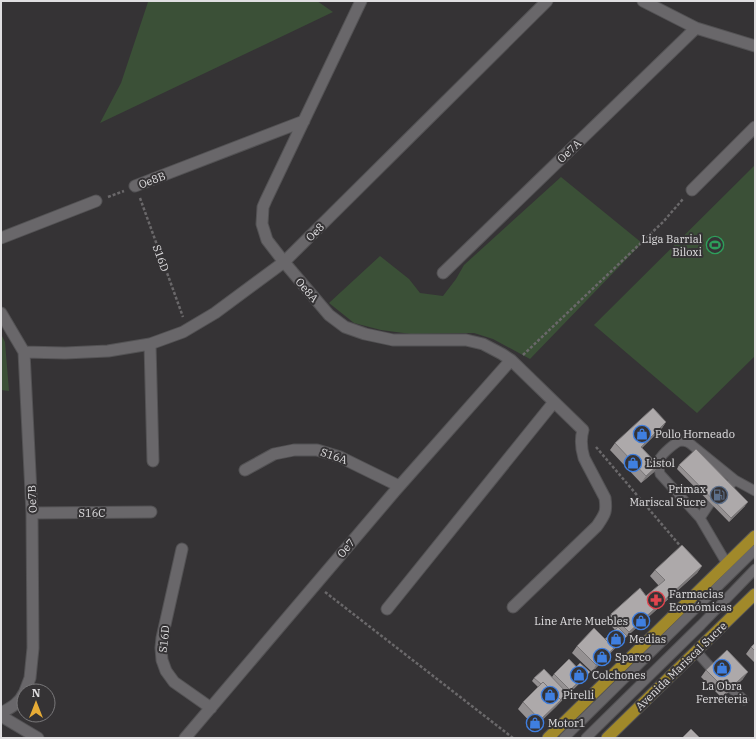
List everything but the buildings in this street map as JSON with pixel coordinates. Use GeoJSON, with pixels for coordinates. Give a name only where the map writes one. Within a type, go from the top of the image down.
{"type":"FeatureCollection","features":[{"type":"Feature","properties":{"kind":"main road"},"geometry":{"type":"LineString","coordinates":[[548,738],[755,536]]}},
{"type":"Feature","properties":{"kind":"main road","name":"Avenida Mariscal Sucre"},"geometry":{"type":"LineString","coordinates":[[607,738],[755,594]]}},
{"type":"Feature","properties":{"kind":"street","name":"Oe8A"},"geometry":{"type":"LineString","coordinates":[[361,1],[266,200],[263,208],[262,224],[267,240],[329,315],[345,327],[365,334],[393,340],[466,340],[483,344],[512,361],[582,430]]}},
{"type":"Feature","properties":{"kind":"street","name":"Oe8"},"geometry":{"type":"LineString","coordinates":[[24,352],[65,353],[108,351],[150,344],[188,330],[216,314],[284,262],[548,1]]}},
{"type":"Feature","properties":{"kind":"street"},"geometry":{"type":"LineString","coordinates":[[643,1],[696,28],[755,46]]}},
{"type":"Feature","properties":{"kind":"street","name":"Oe7A"},"geometry":{"type":"LineString","coordinates":[[443,273],[696,28]]}},
{"type":"Feature","properties":{"kind":"street","name":"Oe8B"},"geometry":{"type":"LineString","coordinates":[[135,186],[304,121]]}},
{"type":"Feature","properties":{"kind":"street"},"geometry":{"type":"LineString","coordinates":[[692,190],[755,127]]}},
{"type":"Feature","properties":{"kind":"street"},"geometry":{"type":"LineString","coordinates":[[1,238],[96,201]]}},
{"type":"Feature","properties":{"kind":"street","name":"Oe7B"},"geometry":{"type":"LineString","coordinates":[[1,313],[24,352],[32,513],[33,648],[30,678],[28,683]]}},
{"type":"Feature","properties":{"kind":"street"},"geometry":{"type":"LineString","coordinates":[[150,344],[153,461]]}},
{"type":"Feature","properties":{"kind":"street","name":"Oe7"},"geometry":{"type":"LineString","coordinates":[[185,738],[399,486],[512,361]]}},
{"type":"Feature","properties":{"kind":"street"},"geometry":{"type":"LineString","coordinates":[[387,609],[554,402]]}},
{"type":"Feature","properties":{"kind":"street"},"geometry":{"type":"LineString","coordinates":[[513,608],[597,526],[605,514],[605,498],[584,458],[582,451],[582,430]]}},
{"type":"Feature","properties":{"kind":"street","name":"S16A"},"geometry":{"type":"LineString","coordinates":[[245,470],[274,454],[294,450],[318,450],[340,457],[399,486]]}},
{"type":"Feature","properties":{"kind":"street","name":"S16C"},"geometry":{"type":"LineString","coordinates":[[32,513],[151,512]]}},
{"type":"Feature","properties":{"kind":"street","name":"S16D"},"geometry":{"type":"LineString","coordinates":[[182,549],[162,638],[162,660],[166,671],[174,682],[211,708]]}},
{"type":"Feature","properties":{"kind":"street","name":"Oe7B"},"geometry":{"type":"LineString","coordinates":[[1,715],[16,703]]}},
{"type":"Feature","properties":{"kind":"street"},"geometry":{"type":"LineString","coordinates":[[1,715],[38,738]]}},
{"type":"Feature","properties":{"kind":"lane"},"geometry":{"type":"LineString","coordinates":[[727,564],[700,518],[660,474],[658,467],[660,459],[674,444],[682,441],[688,442],[735,480],[755,491]]}},
{"type":"Feature","properties":{"kind":"lane"},"geometry":{"type":"LineString","coordinates":[[727,487],[735,480]]}},
{"type":"Feature","properties":{"kind":"lane"},"geometry":{"type":"LineString","coordinates":[[700,518],[710,503]]}},
{"type":"Feature","properties":{"kind":"lane"},"geometry":{"type":"LineString","coordinates":[[564,738],[755,550]]}},
{"type":"Feature","properties":{"kind":"lane"},"geometry":{"type":"LineString","coordinates":[[586,738],[701,625],[755,569]]}},
{"type":"Feature","properties":{"kind":"lane"},"geometry":{"type":"LineString","coordinates":[[696,651],[711,668]]}},
{"type":"Feature","properties":{"kind":"lane"},"geometry":{"type":"LineString","coordinates":[[732,689],[744,700]]}},
{"type":"Feature","properties":{"kind":"path","name":"Oe8B"},"geometry":{"type":"LineString","coordinates":[[96,201],[135,186]]}},
{"type":"Feature","properties":{"kind":"path","name":"S16D"},"geometry":{"type":"LineString","coordinates":[[135,186],[188,330]]}},
{"type":"Feature","properties":{"kind":"path"},"geometry":{"type":"LineString","coordinates":[[512,361],[663,222],[692,190]]}},
{"type":"Feature","properties":{"kind":"path"},"geometry":{"type":"LineString","coordinates":[[582,430],[686,552]]}},
{"type":"Feature","properties":{"kind":"path"},"geometry":{"type":"LineString","coordinates":[[322,590],[512,738]]}},
{"type":"Feature","properties":{"kind":"green space"},"geometry":{"type":"Polygon","coordinates":[[[149,1],[317,1],[333,12],[100,123],[121,83],[149,1]]]}},
{"type":"Feature","properties":{"kind":"green space","name":"Liga Barrial Biloxi"},"geometry":{"type":"Polygon","coordinates":[[[755,165],[755,356],[697,413],[594,325],[755,165]]]}},
{"type":"Feature","properties":{"kind":"green space"},"geometry":{"type":"Polygon","coordinates":[[[561,177],[642,243],[530,359],[493,339],[474,333],[411,334],[381,330],[354,323],[329,303],[380,256],[409,279],[420,293],[443,296],[456,279],[464,265],[561,177]]]}},
{"type":"Feature","properties":{"kind":"green space"},"geometry":{"type":"Polygon","coordinates":[[[1,334],[5,342],[9,391],[1,390],[1,334]]]}},
{"type":"Feature","properties":{"kind":"place","name":"Liga Barrial Biloxi"},"geometry":{"type":"Point","coordinates":[715,245]}},
{"type":"Feature","properties":{"kind":"place","name":"Pollo Horneado"},"geometry":{"type":"Point","coordinates":[642,434]}},
{"type":"Feature","properties":{"kind":"place","name":"Listol"},"geometry":{"type":"Point","coordinates":[633,463]}},
{"type":"Feature","properties":{"kind":"place","name":"Primax Mariscal Sucre"},"geometry":{"type":"Point","coordinates":[719,495]}},
{"type":"Feature","properties":{"kind":"place","name":"Farmacias Económicas"},"geometry":{"type":"Point","coordinates":[656,600]}},
{"type":"Feature","properties":{"kind":"place","name":"Line Arte Muebles"},"geometry":{"type":"Point","coordinates":[641,621]}},
{"type":"Feature","properties":{"kind":"place","name":"Medias"},"geometry":{"type":"Point","coordinates":[616,639]}},
{"type":"Feature","properties":{"kind":"place","name":"Sparco"},"geometry":{"type":"Point","coordinates":[602,657]}},
{"type":"Feature","properties":{"kind":"place","name":"La Obra Ferreteria"},"geometry":{"type":"Point","coordinates":[722,668]}},
{"type":"Feature","properties":{"kind":"place","name":"Colchones"},"geometry":{"type":"Point","coordinates":[579,675]}},
{"type":"Feature","properties":{"kind":"place","name":"Pirelli"},"geometry":{"type":"Point","coordinates":[550,695]}},
{"type":"Feature","properties":{"kind":"place","name":"Motor1"},"geometry":{"type":"Point","coordinates":[535,723]}}]}
